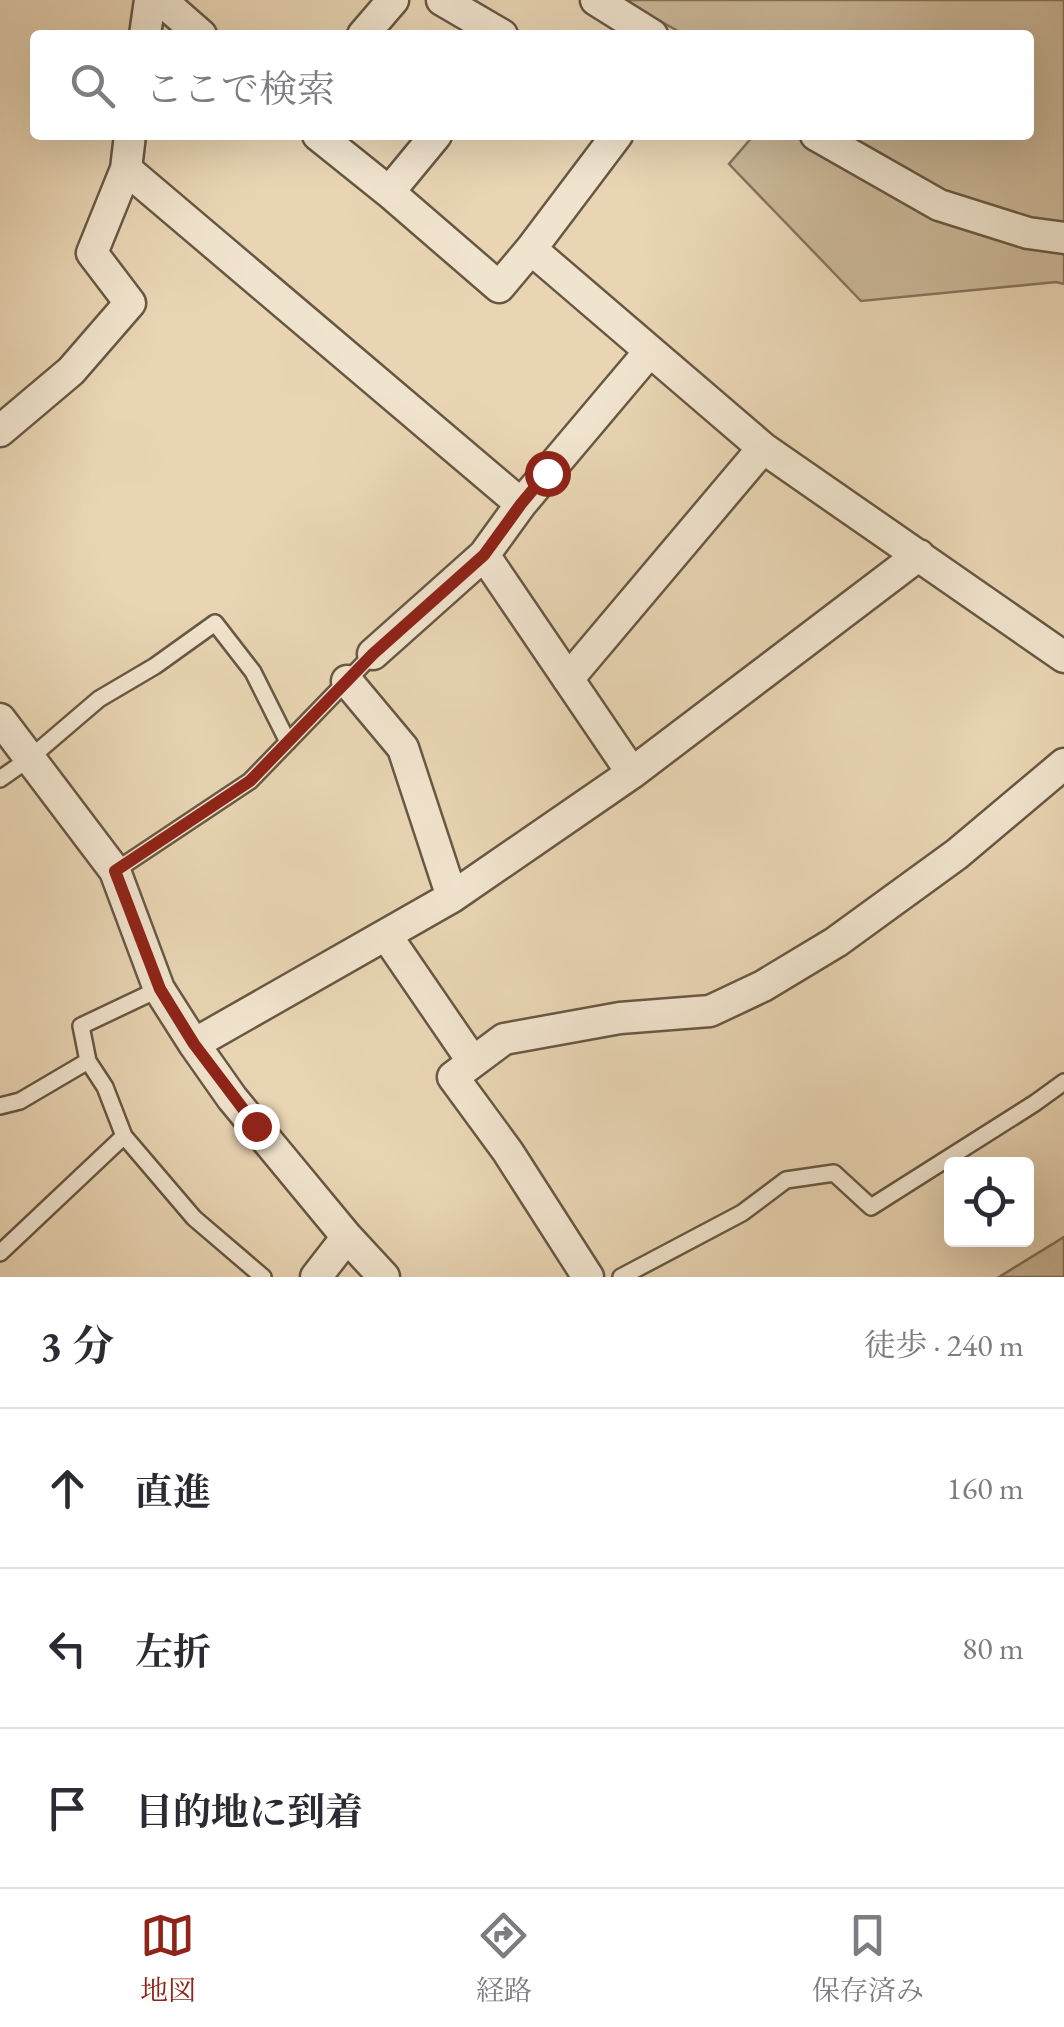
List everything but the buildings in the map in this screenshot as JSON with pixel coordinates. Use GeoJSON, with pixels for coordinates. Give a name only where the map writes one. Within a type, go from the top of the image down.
{"type":"FeatureCollection","features":[{"type":"Feature","properties":{"kind":"street"},"geometry":{"type":"LineString","coordinates":[[146,30],[150,0]]}},
{"type":"Feature","properties":{"kind":"street"},"geometry":{"type":"LineString","coordinates":[[161,0],[195,30]]}},
{"type":"Feature","properties":{"kind":"street"},"geometry":{"type":"LineString","coordinates":[[367,30],[392,0]]}},
{"type":"Feature","properties":{"kind":"street"},"geometry":{"type":"LineString","coordinates":[[442,0],[493,30]]}},
{"type":"Feature","properties":{"kind":"street"},"geometry":{"type":"LineString","coordinates":[[596,0],[644,30]]}},
{"type":"Feature","properties":{"kind":"street"},"geometry":{"type":"LineString","coordinates":[[0,430],[71,371],[130,303],[92,253],[126,169],[129,140]]}},
{"type":"Feature","properties":{"kind":"street"},"geometry":{"type":"LineString","coordinates":[[324,140],[499,287],[612,140]]}},
{"type":"Feature","properties":{"kind":"street"},"geometry":{"type":"LineString","coordinates":[[389,192],[432,140]]}},
{"type":"Feature","properties":{"kind":"street"},"geometry":{"type":"LineString","coordinates":[[825,140],[939,205],[1028,233],[1064,238]]}},
{"type":"Feature","properties":{"kind":"street"},"geometry":{"type":"LineString","coordinates":[[126,169],[521,504]]}},
{"type":"Feature","properties":{"kind":"street"},"geometry":{"type":"LineString","coordinates":[[532,249],[763,448],[1064,657]]}},
{"type":"Feature","properties":{"kind":"street"},"geometry":{"type":"LineString","coordinates":[[373,654],[484,555],[521,504],[650,351]]}},
{"type":"Feature","properties":{"kind":"street"},"geometry":{"type":"LineString","coordinates":[[568,679],[763,448]]}},
{"type":"Feature","properties":{"kind":"street"},"geometry":{"type":"LineString","coordinates":[[484,555],[632,774]]}},
{"type":"Feature","properties":{"kind":"street"},"geometry":{"type":"LineString","coordinates":[[194,1044],[452,897],[632,774],[920,555]]}},
{"type":"Feature","properties":{"kind":"street"},"geometry":{"type":"LineString","coordinates":[[347,681],[402,748],[452,897]]}},
{"type":"Feature","properties":{"kind":"street"},"geometry":{"type":"LineString","coordinates":[[0,719],[115,871],[160,989],[194,1044],[232,1098],[384,1277]]}},
{"type":"Feature","properties":{"kind":"street"},"geometry":{"type":"LineString","coordinates":[[588,1277],[508,1152],[453,1076],[504,1039],[620,1018],[710,1011],[763,986],[836,942],[957,854],[1064,764]]}},
{"type":"Feature","properties":{"kind":"street"},"geometry":{"type":"LineString","coordinates":[[386,935],[473,1062]]}},
{"type":"Feature","properties":{"kind":"street"},"geometry":{"type":"LineString","coordinates":[[316,1277],[347,1237]]}},
{"type":"Feature","properties":{"kind":"lane"},"geometry":{"type":"LineString","coordinates":[[0,779],[100,699],[215,623],[252,672],[288,742]]}},
{"type":"Feature","properties":{"kind":"lane"},"geometry":{"type":"LineString","coordinates":[[115,871],[250,781],[373,654]]}},
{"type":"Feature","properties":{"kind":"lane"},"geometry":{"type":"LineString","coordinates":[[160,989],[80,1026],[88,1061],[124,1136],[194,1218],[263,1277]]}},
{"type":"Feature","properties":{"kind":"lane"},"geometry":{"type":"LineString","coordinates":[[0,1106],[20,1100],[88,1061]]}},
{"type":"Feature","properties":{"kind":"lane"},"geometry":{"type":"LineString","coordinates":[[621,1277],[742,1213],[786,1180],[834,1174],[871,1207],[1064,1082]]}},
{"type":"Feature","properties":{"kind":"lane"},"geometry":{"type":"LineString","coordinates":[[0,1253],[124,1136]]}},
{"type":"Feature","properties":{"kind":"shaded area"},"geometry":{"type":"Polygon","coordinates":[[[623,0],[1064,0],[1064,284],[861,301],[729,164],[750,140],[1034,140],[1034,30],[676,30],[623,0]]]}},
{"type":"Feature","properties":{"kind":"shaded area"},"geometry":{"type":"Polygon","coordinates":[[[1064,1237],[1064,1277],[999,1277],[1064,1237]]]}},
{"type":"Feature","properties":{"kind":"route"},"geometry":{"type":"LineString","coordinates":[[256,1126],[194,1044],[160,989],[115,871],[250,781],[373,654],[484,555],[547,473]]}}]}
